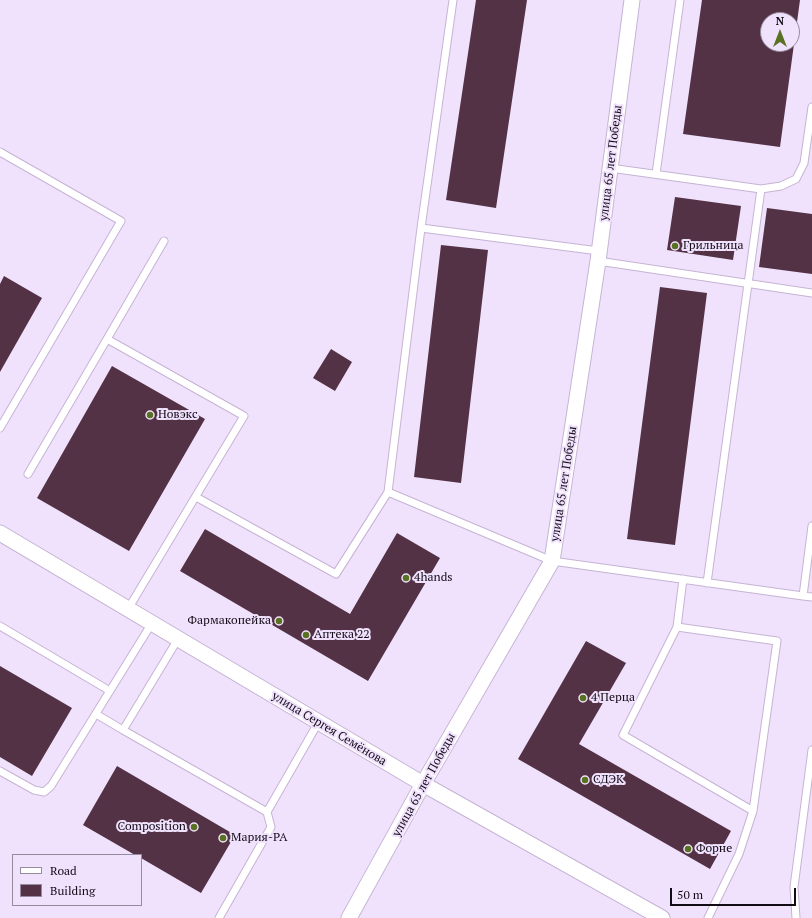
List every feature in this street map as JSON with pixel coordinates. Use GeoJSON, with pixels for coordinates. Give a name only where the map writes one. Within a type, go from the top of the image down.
{"type":"FeatureCollection","features":[{"type":"Feature","properties":{"kind":"street","name":"улица 65 лет Победы"},"geometry":{"type":"LineString","coordinates":[[349,918],[552,561],[599,256],[632,0]]}},
{"type":"Feature","properties":{"kind":"street","name":"улица Сергея Семёнова"},"geometry":{"type":"LineString","coordinates":[[0,533],[424,784],[662,918]]}},
{"type":"Feature","properties":{"kind":"lane"},"geometry":{"type":"LineString","coordinates":[[196,497],[336,574],[388,492],[421,228],[453,0]]}},
{"type":"Feature","properties":{"kind":"lane"},"geometry":{"type":"LineString","coordinates":[[656,174],[680,0]]}},
{"type":"Feature","properties":{"kind":"lane"},"geometry":{"type":"LineString","coordinates":[[610,168],[761,189],[780,186],[796,179],[804,163],[812,107]]}},
{"type":"Feature","properties":{"kind":"lane"},"geometry":{"type":"LineString","coordinates":[[0,152],[121,221],[0,428]]}},
{"type":"Feature","properties":{"kind":"lane"},"geometry":{"type":"LineString","coordinates":[[707,583],[761,189]]}},
{"type":"Feature","properties":{"kind":"lane"},"geometry":{"type":"LineString","coordinates":[[421,228],[599,256],[748,284],[812,293]]}},
{"type":"Feature","properties":{"kind":"lane"},"geometry":{"type":"LineString","coordinates":[[28,474],[164,241]]}},
{"type":"Feature","properties":{"kind":"lane"},"geometry":{"type":"LineString","coordinates":[[107,339],[244,416],[128,609]]}},
{"type":"Feature","properties":{"kind":"lane"},"geometry":{"type":"LineString","coordinates":[[388,492],[552,561],[812,597]]}},
{"type":"Feature","properties":{"kind":"lane"},"geometry":{"type":"LineString","coordinates":[[803,596],[812,526]]}},
{"type":"Feature","properties":{"kind":"lane"},"geometry":{"type":"LineString","coordinates":[[683,579],[677,626],[623,735],[753,811]]}},
{"type":"Feature","properties":{"kind":"lane"},"geometry":{"type":"LineString","coordinates":[[0,771],[34,790],[44,792],[51,786],[152,623]]}},
{"type":"Feature","properties":{"kind":"lane"},"geometry":{"type":"LineString","coordinates":[[0,626],[110,691]]}},
{"type":"Feature","properties":{"kind":"lane"},"geometry":{"type":"LineString","coordinates":[[677,626],[777,641],[753,811],[740,854],[708,918]]}},
{"type":"Feature","properties":{"kind":"lane"},"geometry":{"type":"LineString","coordinates":[[123,730],[178,639]]}},
{"type":"Feature","properties":{"kind":"lane"},"geometry":{"type":"LineString","coordinates":[[96,714],[267,812]]}},
{"type":"Feature","properties":{"kind":"lane"},"geometry":{"type":"LineString","coordinates":[[219,918],[271,827],[267,812],[318,722]]}},
{"type":"Feature","properties":{"kind":"lane"},"geometry":{"type":"LineString","coordinates":[[796,918],[794,887],[810,785],[812,750]]}},
{"type":"Feature","properties":{"kind":"building"},"geometry":{"type":"Polygon","coordinates":[[[476,0],[527,0],[496,208],[446,200],[476,0]]]}},
{"type":"Feature","properties":{"kind":"building"},"geometry":{"type":"Polygon","coordinates":[[[702,0],[800,0],[798,12],[760,12],[760,52],[793,52],[780,147],[683,134],[702,0]]]}},
{"type":"Feature","properties":{"kind":"building"},"geometry":{"type":"Polygon","coordinates":[[[675,197],[741,206],[733,260],[667,250],[675,197]]]}},
{"type":"Feature","properties":{"kind":"building"},"geometry":{"type":"Polygon","coordinates":[[[767,208],[812,214],[812,274],[759,267],[767,208]]]}},
{"type":"Feature","properties":{"kind":"building"},"geometry":{"type":"Polygon","coordinates":[[[441,245],[488,250],[461,483],[414,477],[441,245]]]}},
{"type":"Feature","properties":{"kind":"building"},"geometry":{"type":"Polygon","coordinates":[[[4,276],[42,298],[0,372],[0,284],[4,276]]]}},
{"type":"Feature","properties":{"kind":"building"},"geometry":{"type":"Polygon","coordinates":[[[660,287],[707,293],[675,545],[627,539],[660,287]]]}},
{"type":"Feature","properties":{"kind":"building"},"geometry":{"type":"Polygon","coordinates":[[[331,349],[352,362],[335,391],[313,378],[331,349]]]}},
{"type":"Feature","properties":{"kind":"building"},"geometry":{"type":"Polygon","coordinates":[[[112,366],[205,419],[129,551],[37,498],[112,366]]]}},
{"type":"Feature","properties":{"kind":"building"},"geometry":{"type":"Polygon","coordinates":[[[205,529],[350,614],[397,533],[440,558],[368,681],[180,571],[205,529]]]}},
{"type":"Feature","properties":{"kind":"building"},"geometry":{"type":"Polygon","coordinates":[[[586,641],[626,663],[579,744],[731,831],[710,869],[518,759],[586,641]]]}},
{"type":"Feature","properties":{"kind":"building"},"geometry":{"type":"Polygon","coordinates":[[[0,666],[72,708],[32,776],[0,757],[0,666]]]}},
{"type":"Feature","properties":{"kind":"building"},"geometry":{"type":"Polygon","coordinates":[[[117,766],[235,835],[201,893],[142,859],[142,854],[133,854],[83,825],[117,766]]]}},
{"type":"Feature","properties":{"kind":"place","name":"Грильница"},"geometry":{"type":"Point","coordinates":[675,246]}},
{"type":"Feature","properties":{"kind":"place","name":"Новэкс"},"geometry":{"type":"Point","coordinates":[150,415]}},
{"type":"Feature","properties":{"kind":"place","name":"4hands"},"geometry":{"type":"Point","coordinates":[406,578]}},
{"type":"Feature","properties":{"kind":"place","name":"Фармакопейка"},"geometry":{"type":"Point","coordinates":[279,621]}},
{"type":"Feature","properties":{"kind":"place","name":"Аптека 22"},"geometry":{"type":"Point","coordinates":[306,635]}},
{"type":"Feature","properties":{"kind":"place","name":"4 Перца"},"geometry":{"type":"Point","coordinates":[583,698]}},
{"type":"Feature","properties":{"kind":"place","name":"СДЭК"},"geometry":{"type":"Point","coordinates":[585,780]}},
{"type":"Feature","properties":{"kind":"place","name":"Composition"},"geometry":{"type":"Point","coordinates":[194,827]}},
{"type":"Feature","properties":{"kind":"place","name":"Мария-РА"},"geometry":{"type":"Point","coordinates":[223,838]}},
{"type":"Feature","properties":{"kind":"place","name":"Форне"},"geometry":{"type":"Point","coordinates":[688,849]}}]}
